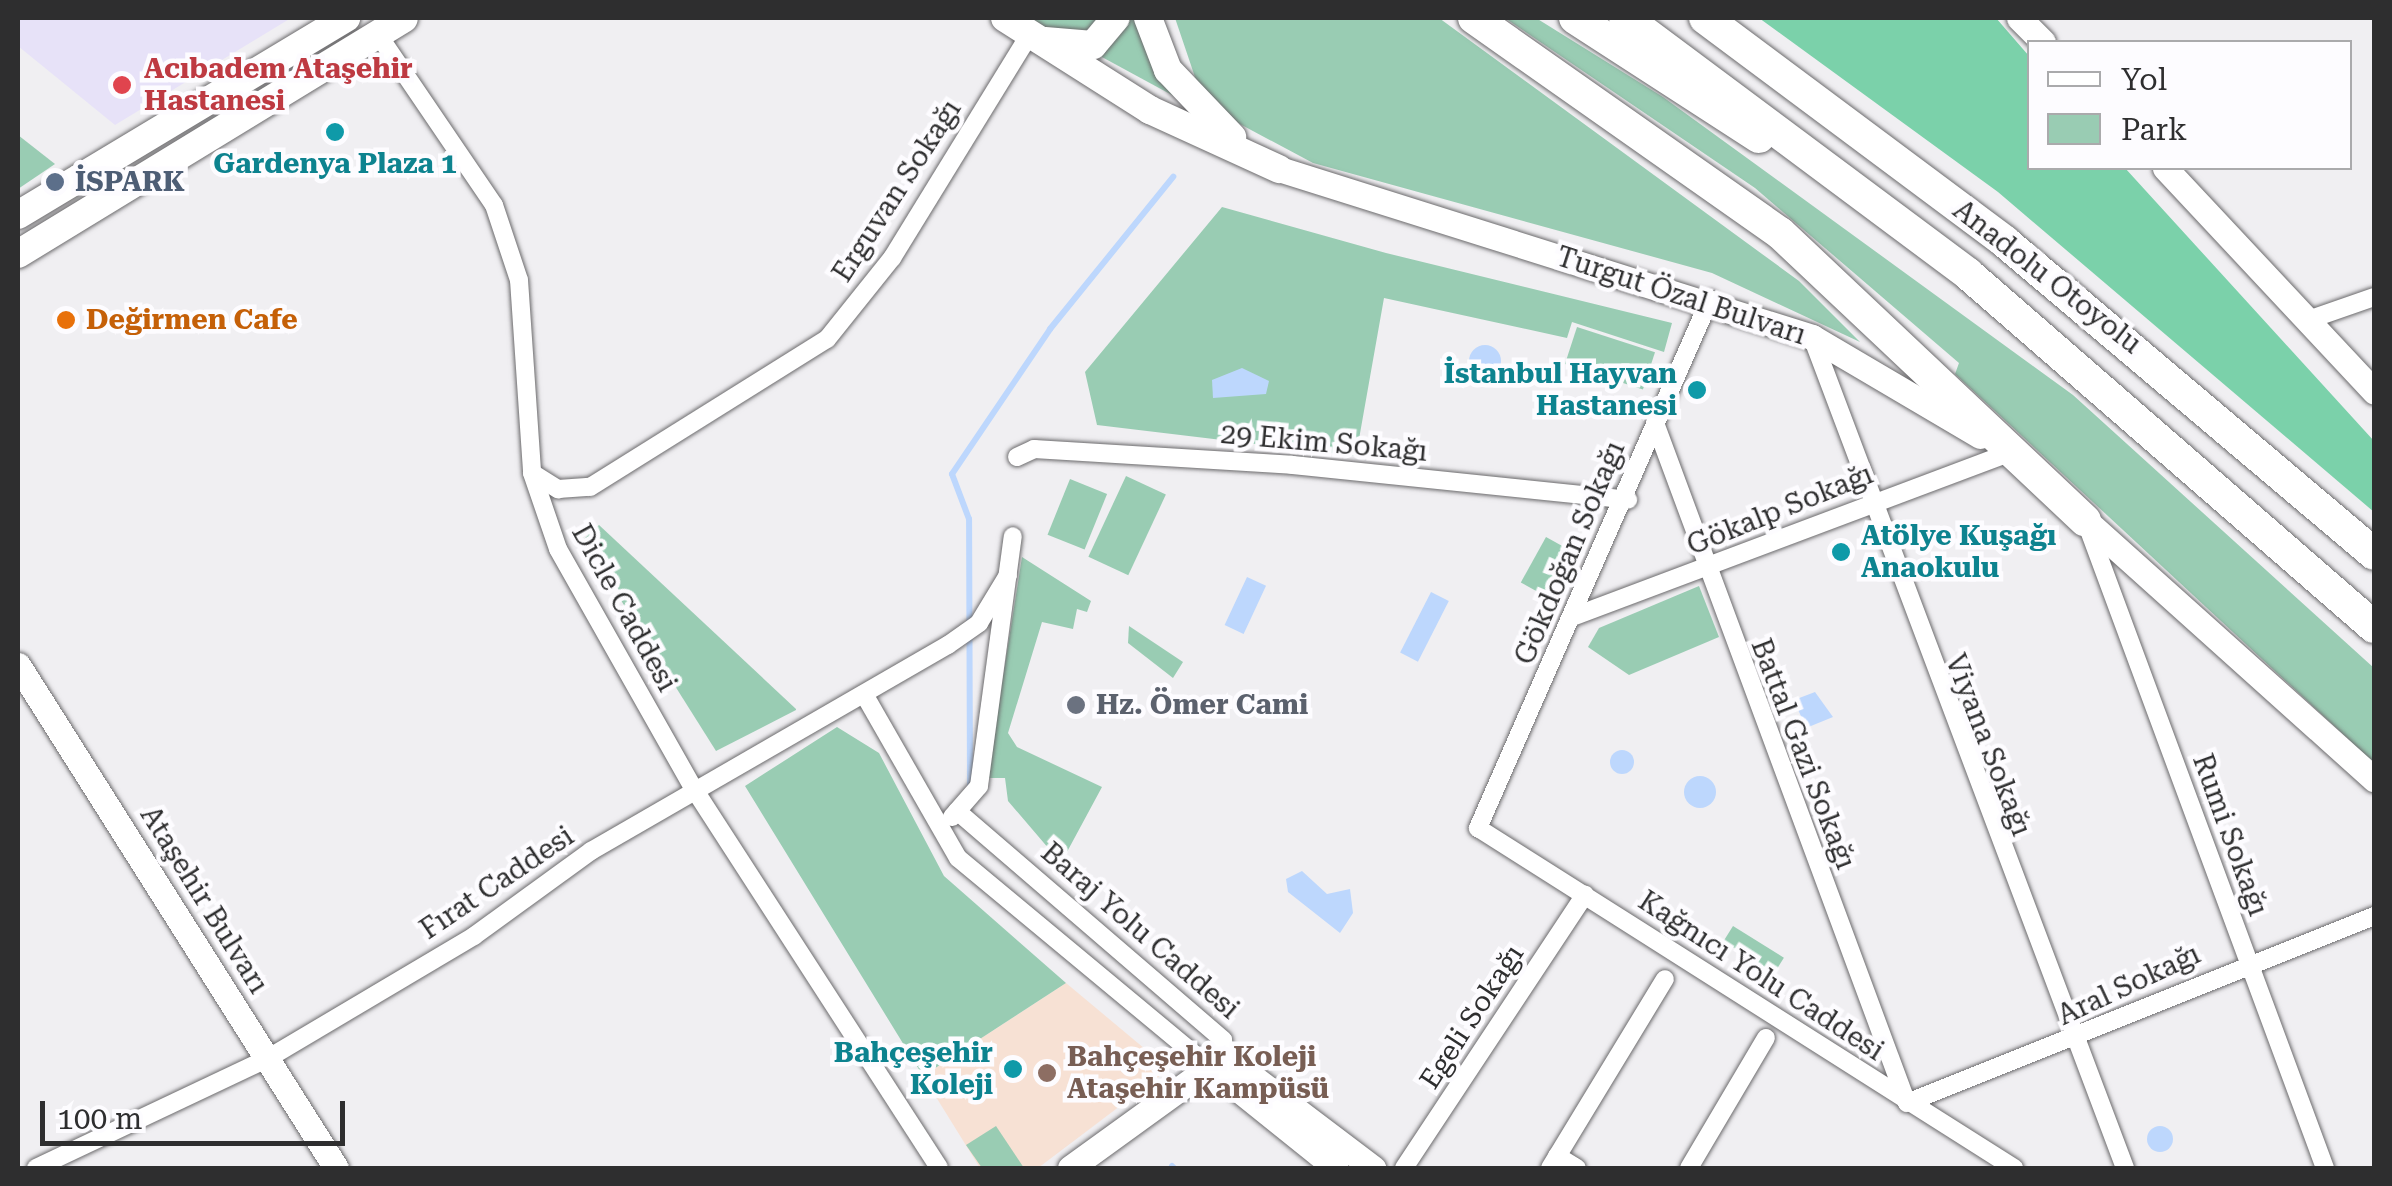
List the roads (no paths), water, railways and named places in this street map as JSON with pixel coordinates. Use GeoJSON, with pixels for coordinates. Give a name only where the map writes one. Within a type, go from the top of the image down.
{"type":"FeatureCollection","features":[{"type":"Feature","properties":{"kind":"highway"},"geometry":{"type":"LineString","coordinates":[[1474,18],[1780,233],[2085,520]]}},
{"type":"Feature","properties":{"kind":"highway"},"geometry":{"type":"LineString","coordinates":[[1575,18],[1895,221]]}},
{"type":"Feature","properties":{"kind":"highway"},"geometry":{"type":"LineString","coordinates":[[1624,18],[1895,221]]}},
{"type":"Feature","properties":{"kind":"highway","name":"Anadolu Otoyolu"},"geometry":{"type":"LineString","coordinates":[[1705,18],[2020,254],[2374,554]]}},
{"type":"Feature","properties":{"kind":"highway","name":"Anadolu Otoyolu"},"geometry":{"type":"LineString","coordinates":[[1895,221],[2178,448],[2374,627]]}},
{"type":"Feature","properties":{"kind":"main road"},"geometry":{"type":"LineString","coordinates":[[18,216],[346,18]]}},
{"type":"Feature","properties":{"kind":"main road"},"geometry":{"type":"LineString","coordinates":[[18,254],[404,18]]}},
{"type":"Feature","properties":{"kind":"main road","name":"Turgut Özal Bulvarı"},"geometry":{"type":"LineString","coordinates":[[1006,18],[1150,110],[1279,168],[1401,214],[1710,299],[1812,337],[2006,454],[2374,779]]}},
{"type":"Feature","properties":{"kind":"main road"},"geometry":{"type":"LineString","coordinates":[[1034,37],[1093,44],[1116,18]]}},
{"type":"Feature","properties":{"kind":"main road"},"geometry":{"type":"LineString","coordinates":[[1148,18],[1168,70],[1197,108],[1279,168]]}},
{"type":"Feature","properties":{"kind":"main road"},"geometry":{"type":"LineString","coordinates":[[2019,18],[2041,40]]}},
{"type":"Feature","properties":{"kind":"main road"},"geometry":{"type":"LineString","coordinates":[[2167,170],[2374,391]]}},
{"type":"Feature","properties":{"kind":"main road","name":"Ataşehir Bulvarı"},"geometry":{"type":"LineString","coordinates":[[18,665],[336,1168]]}},
{"type":"Feature","properties":{"kind":"main road"},"geometry":{"type":"LineString","coordinates":[[1070,1168],[1212,1066]]}},
{"type":"Feature","properties":{"kind":"main road","name":"Baraj Yolu Caddesi"},"geometry":{"type":"LineString","coordinates":[[1212,1066],[1336,1168]]}},
{"type":"Feature","properties":{"kind":"main road","name":"Baraj Yolu Caddesi"},"geometry":{"type":"LineString","coordinates":[[1212,1066],[1373,1168]]}},
{"type":"Feature","properties":{"kind":"street","name":"Dicle Caddesi"},"geometry":{"type":"LineString","coordinates":[[377,34],[494,206],[519,280],[532,472],[558,550],[694,789],[939,1168]]}},
{"type":"Feature","properties":{"kind":"street","name":"Erguvan Sokağı"},"geometry":{"type":"LineString","coordinates":[[532,472],[571,492],[590,487],[827,339],[892,258],[1034,37]]}},
{"type":"Feature","properties":{"kind":"street"},"geometry":{"type":"LineString","coordinates":[[2308,320],[2374,297]]}},
{"type":"Feature","properties":{"kind":"street","name":"Gökdoğan Sokağı"},"geometry":{"type":"LineString","coordinates":[[1478,828],[1628,500],[1654,422],[1710,299]]}},
{"type":"Feature","properties":{"kind":"street","name":"Viyana Sokağı"},"geometry":{"type":"LineString","coordinates":[[1812,337],[1868,503],[2070,1043],[2125,1168]]}},
{"type":"Feature","properties":{"kind":"street","name":"Battal Gazi Sokağı"},"geometry":{"type":"LineString","coordinates":[[1654,422],[1703,570],[1907,1103]]}},
{"type":"Feature","properties":{"kind":"street","name":"29 Ekim Sokağı"},"geometry":{"type":"LineString","coordinates":[[1017,457],[1034,448],[1292,466],[1628,500]]}},
{"type":"Feature","properties":{"kind":"street","name":"Gökalp Sokağı"},"geometry":{"type":"LineString","coordinates":[[1575,616],[2006,454]]}},
{"type":"Feature","properties":{"kind":"street","name":"Rumi Sokağı"},"geometry":{"type":"LineString","coordinates":[[2085,520],[2325,1168]]}},
{"type":"Feature","properties":{"kind":"street"},"geometry":{"type":"LineString","coordinates":[[951,818],[980,786],[1013,536]]}},
{"type":"Feature","properties":{"kind":"street","name":"Fırat Caddesi"},"geometry":{"type":"LineString","coordinates":[[36,1168],[267,1059],[694,789],[956,640],[978,624],[1008,575]]}},
{"type":"Feature","properties":{"kind":"street","name":"Baraj Yolu Caddesi"},"geometry":{"type":"LineString","coordinates":[[864,694],[951,818],[1223,1040],[1212,1066],[958,858],[951,818]]}},
{"type":"Feature","properties":{"kind":"street","name":"Kağnıcı Yolu Caddesi"},"geometry":{"type":"LineString","coordinates":[[1478,828],[2014,1168]]}},
{"type":"Feature","properties":{"kind":"street","name":"Egeli Sokağı"},"geometry":{"type":"LineString","coordinates":[[1404,1168],[1586,895]]}},
{"type":"Feature","properties":{"kind":"street","name":"Aral Sokağı"},"geometry":{"type":"LineString","coordinates":[[1907,1103],[2070,1043],[2248,960],[2374,916]]}},
{"type":"Feature","properties":{"kind":"street"},"geometry":{"type":"LineString","coordinates":[[1577,1168],[1554,1162],[1665,979]]}},
{"type":"Feature","properties":{"kind":"street"},"geometry":{"type":"LineString","coordinates":[[1689,1168],[1766,1038]]}},
{"type":"Feature","properties":{"kind":"water"},"geometry":{"type":"Polygon","coordinates":[[[1485,345],[1496,350],[1501,361],[1496,372],[1485,377],[1474,372],[1469,361],[1474,350],[1485,345]]]}},
{"type":"Feature","properties":{"kind":"water"},"geometry":{"type":"Polygon","coordinates":[[[1242,368],[1269,381],[1266,394],[1213,398],[1212,380],[1242,368]]]}},
{"type":"Feature","properties":{"kind":"water"},"geometry":{"type":"Polygon","coordinates":[[[1247,577],[1266,586],[1244,634],[1225,625],[1247,577]]]}},
{"type":"Feature","properties":{"kind":"water"},"geometry":{"type":"Polygon","coordinates":[[[1431,592],[1449,601],[1418,662],[1400,653],[1431,592]]]}},
{"type":"Feature","properties":{"kind":"water"},"geometry":{"type":"Polygon","coordinates":[[[1815,692],[1833,717],[1806,728],[1794,700],[1815,692]]]}},
{"type":"Feature","properties":{"kind":"water"},"geometry":{"type":"Polygon","coordinates":[[[1622,750],[1634,762],[1622,774],[1610,762],[1622,750]]]}},
{"type":"Feature","properties":{"kind":"water"},"geometry":{"type":"Polygon","coordinates":[[[1700,776],[1712,780],[1716,792],[1712,804],[1700,808],[1688,804],[1684,792],[1688,780],[1700,776]]]}},
{"type":"Feature","properties":{"kind":"water"},"geometry":{"type":"Polygon","coordinates":[[[1302,871],[1327,894],[1350,889],[1353,913],[1340,933],[1288,892],[1286,879],[1302,871]]]}},
{"type":"Feature","properties":{"kind":"water"},"geometry":{"type":"Polygon","coordinates":[[[2160,1126],[2170,1129],[2170,1149],[2160,1152],[2150,1149],[2147,1139],[2150,1129],[2160,1126]]]}},
{"type":"Feature","properties":{"kind":"waterway"},"geometry":{"type":"LineString","coordinates":[[970,785],[969,519],[952,474],[1050,329],[1173,177]]}},
{"type":"Feature","properties":{"kind":"place","name":"Acıbadem Ataşehir Hastanesi"},"geometry":{"type":"Point","coordinates":[122,85]}},
{"type":"Feature","properties":{"kind":"place","name":"Gardenya Plaza 1"},"geometry":{"type":"Point","coordinates":[335,132]}},
{"type":"Feature","properties":{"kind":"place","name":"İSPARK"},"geometry":{"type":"Point","coordinates":[55,182]}},
{"type":"Feature","properties":{"kind":"place","name":"Değirmen Cafe"},"geometry":{"type":"Point","coordinates":[66,320]}},
{"type":"Feature","properties":{"kind":"place","name":"İstanbul Hayvan Hastanesi"},"geometry":{"type":"Point","coordinates":[1697,390]}},
{"type":"Feature","properties":{"kind":"place","name":"Atölye Kuşağı Anaokulu"},"geometry":{"type":"Point","coordinates":[1841,552]}},
{"type":"Feature","properties":{"kind":"place","name":"Hz. Ömer Cami"},"geometry":{"type":"Point","coordinates":[1076,705]}},
{"type":"Feature","properties":{"kind":"place","name":"Bahçeşehir Koleji"},"geometry":{"type":"Point","coordinates":[1013,1069]}},
{"type":"Feature","properties":{"kind":"place","name":"Bahçeşehir Koleji Ataşehir Kampüsü"},"geometry":{"type":"Point","coordinates":[1047,1073]}}]}
